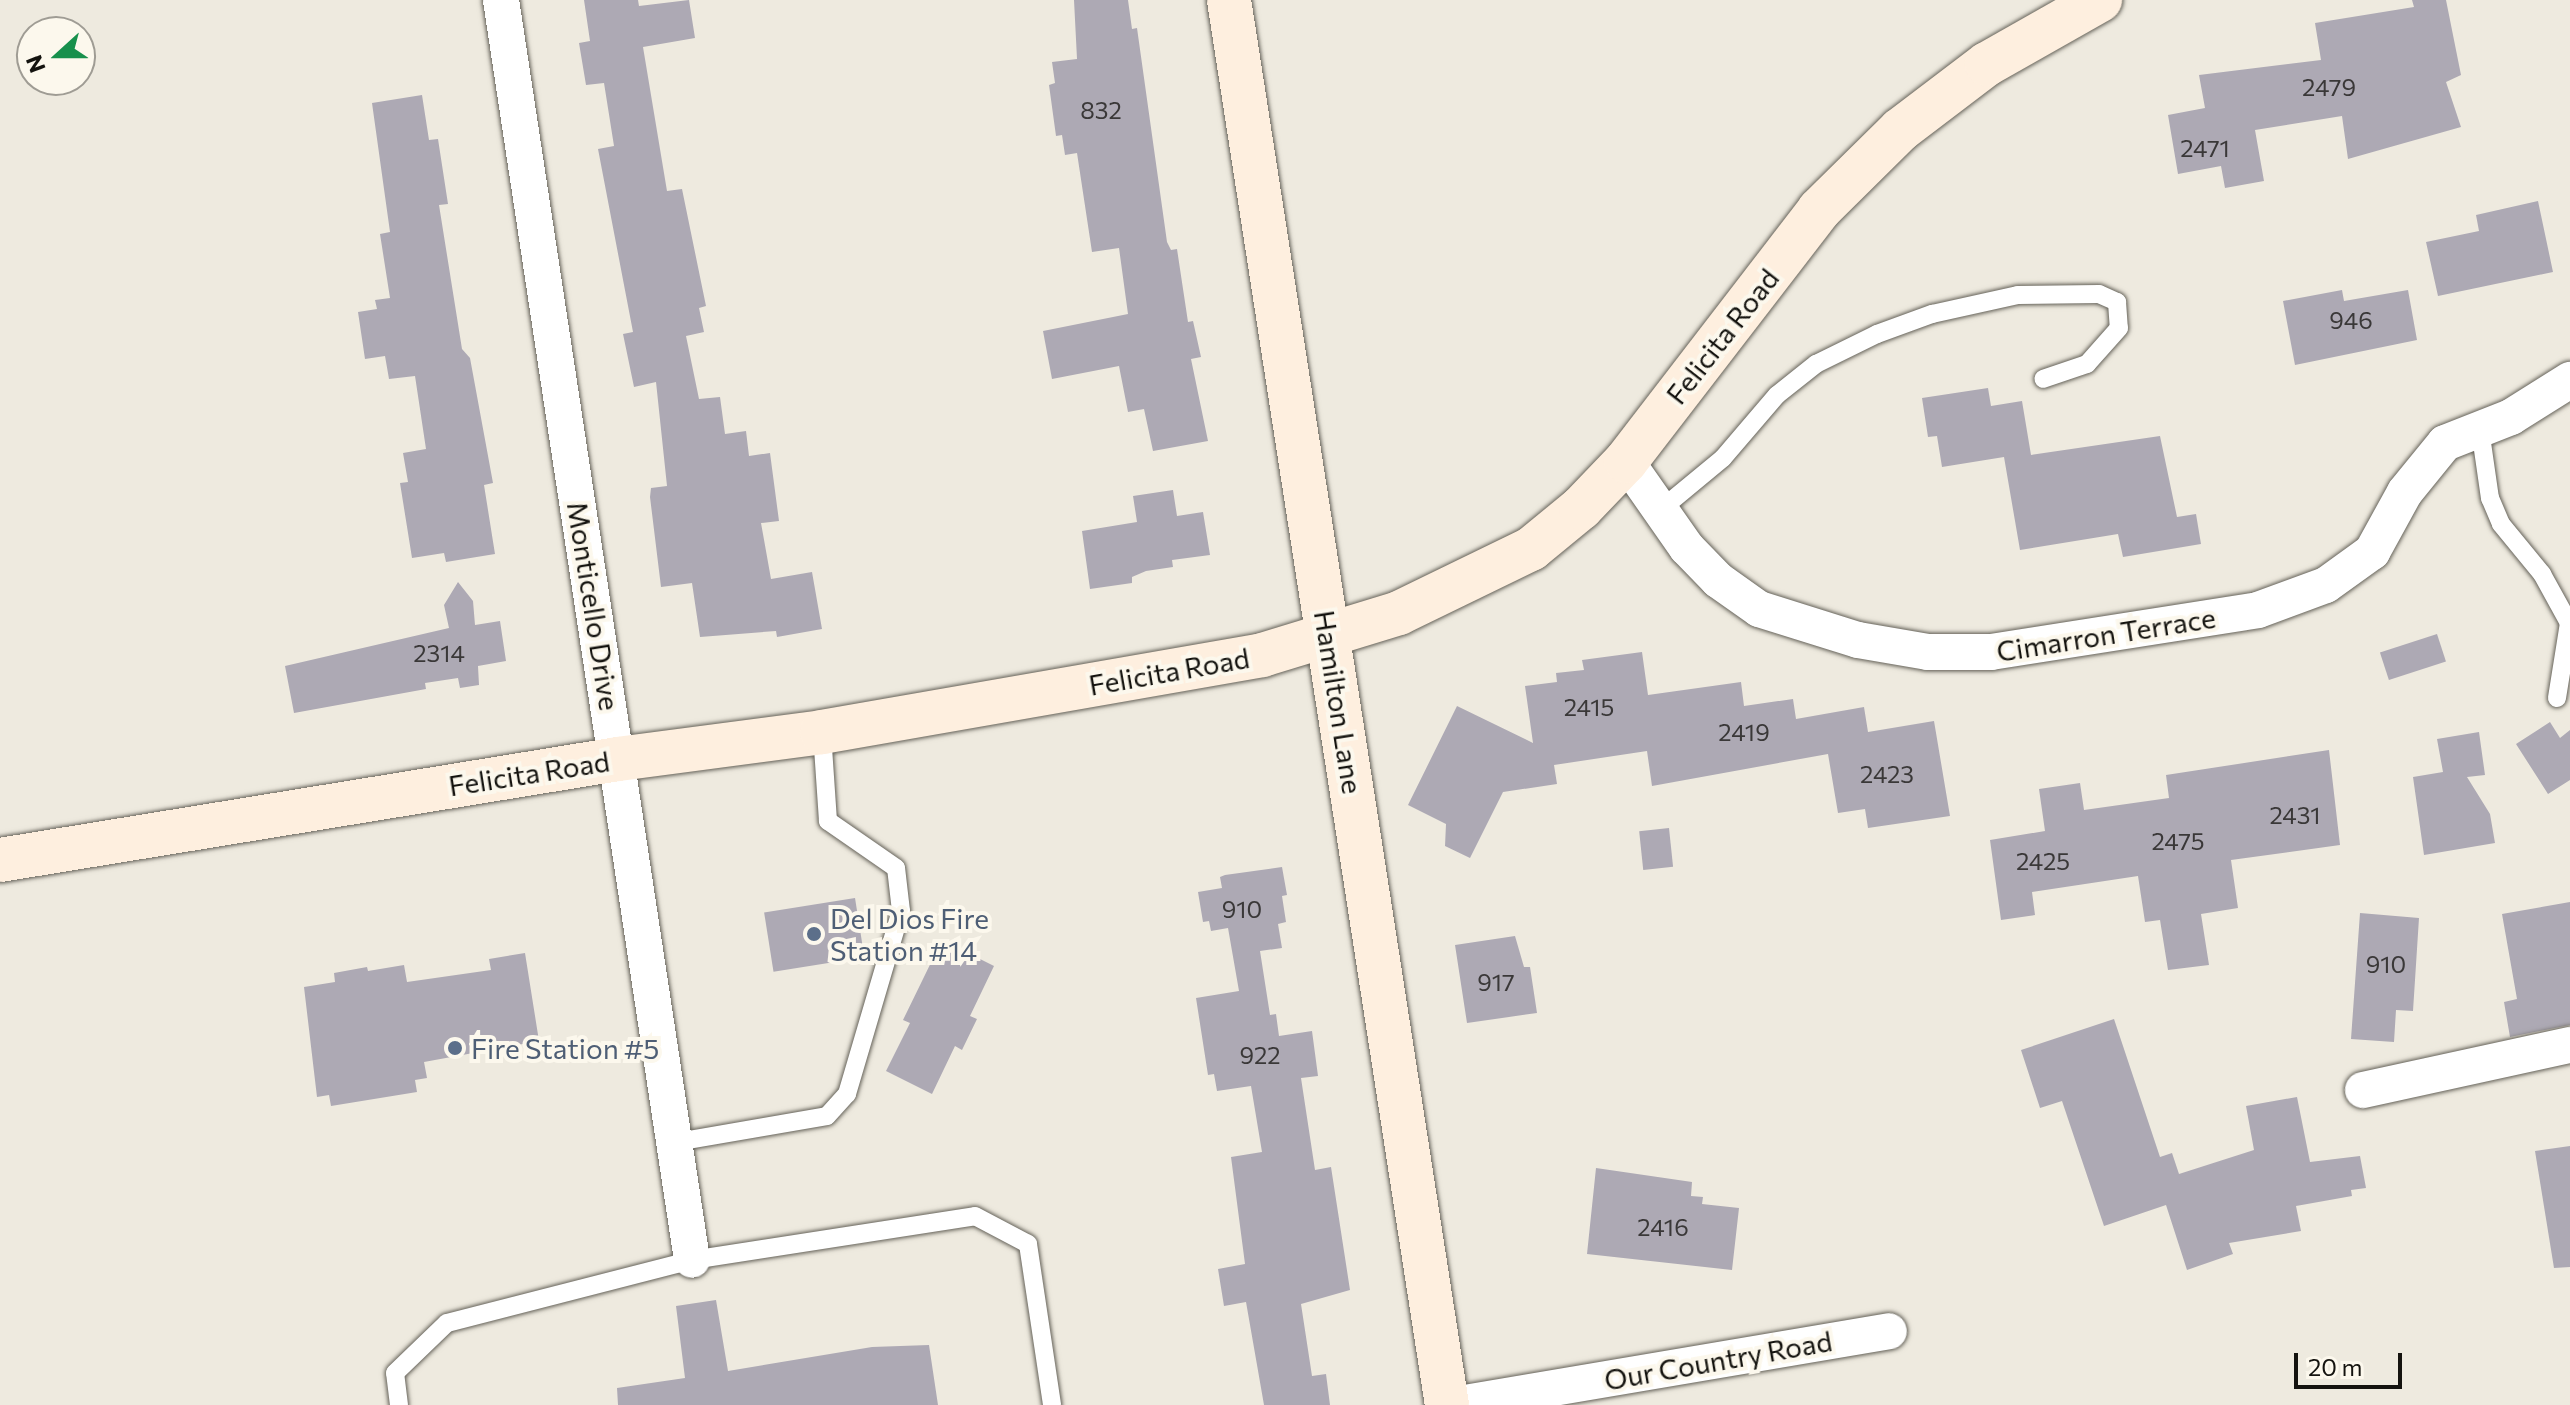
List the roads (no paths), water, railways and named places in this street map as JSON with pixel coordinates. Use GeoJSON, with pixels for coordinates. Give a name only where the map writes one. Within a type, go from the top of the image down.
{"type":"FeatureCollection","features":[{"type":"Feature","properties":{"kind":"main road","name":"Hamilton Lane"},"geometry":{"type":"LineString","coordinates":[[1229,0],[1450,1405]]}},
{"type":"Feature","properties":{"kind":"main road","name":"Felicita Road"},"geometry":{"type":"LineString","coordinates":[[0,860],[618,759],[822,732],[1262,655],[1399,613],[1531,549],[1581,508],[1626,461],[1819,210],[1900,130],[1987,64],[2100,0]]}},
{"type":"Feature","properties":{"kind":"street","name":"Monticello Drive"},"geometry":{"type":"LineString","coordinates":[[501,0],[618,759],[671,1143],[692,1260]]}},
{"type":"Feature","properties":{"kind":"street","name":"Cimarron Terrace"},"geometry":{"type":"LineString","coordinates":[[1626,461],[1659,511],[1718,580],[1759,609],[1858,640],[1928,652],[1991,652],[2258,610],[2326,585],[2372,552],[2405,492],[2445,443],[2511,417],[2570,380]]}},
{"type":"Feature","properties":{"kind":"street"},"geometry":{"type":"LineString","coordinates":[[2363,1090],[2570,1045]]}},
{"type":"Feature","properties":{"kind":"street","name":"Our Country Road"},"geometry":{"type":"LineString","coordinates":[[1450,1405],[1889,1331]]}},
{"type":"Feature","properties":{"kind":"lane"},"geometry":{"type":"LineString","coordinates":[[1659,511],[1723,458],[1777,395],[1816,364],[1877,334],[1932,314],[2018,295],[2099,294],[2117,302],[2119,328],[2087,364],[2043,379]]}},
{"type":"Feature","properties":{"kind":"lane"},"geometry":{"type":"LineString","coordinates":[[2480,429],[2490,498],[2501,524],[2542,574],[2569,623],[2557,698]]}},
{"type":"Feature","properties":{"kind":"lane"},"geometry":{"type":"LineString","coordinates":[[671,1143],[827,1116],[847,1094],[901,911],[896,868],[828,821],[822,732]]}},
{"type":"Feature","properties":{"kind":"lane"},"geometry":{"type":"LineString","coordinates":[[399,1405],[395,1373],[447,1323],[692,1260],[975,1216],[1028,1244],[1052,1405]]}},
{"type":"Feature","properties":{"kind":"place","name":"Del Dios Fire Station #14"},"geometry":{"type":"Point","coordinates":[814,934]}},
{"type":"Feature","properties":{"kind":"place","name":"Fire Station #5"},"geometry":{"type":"Point","coordinates":[455,1048]}}]}
